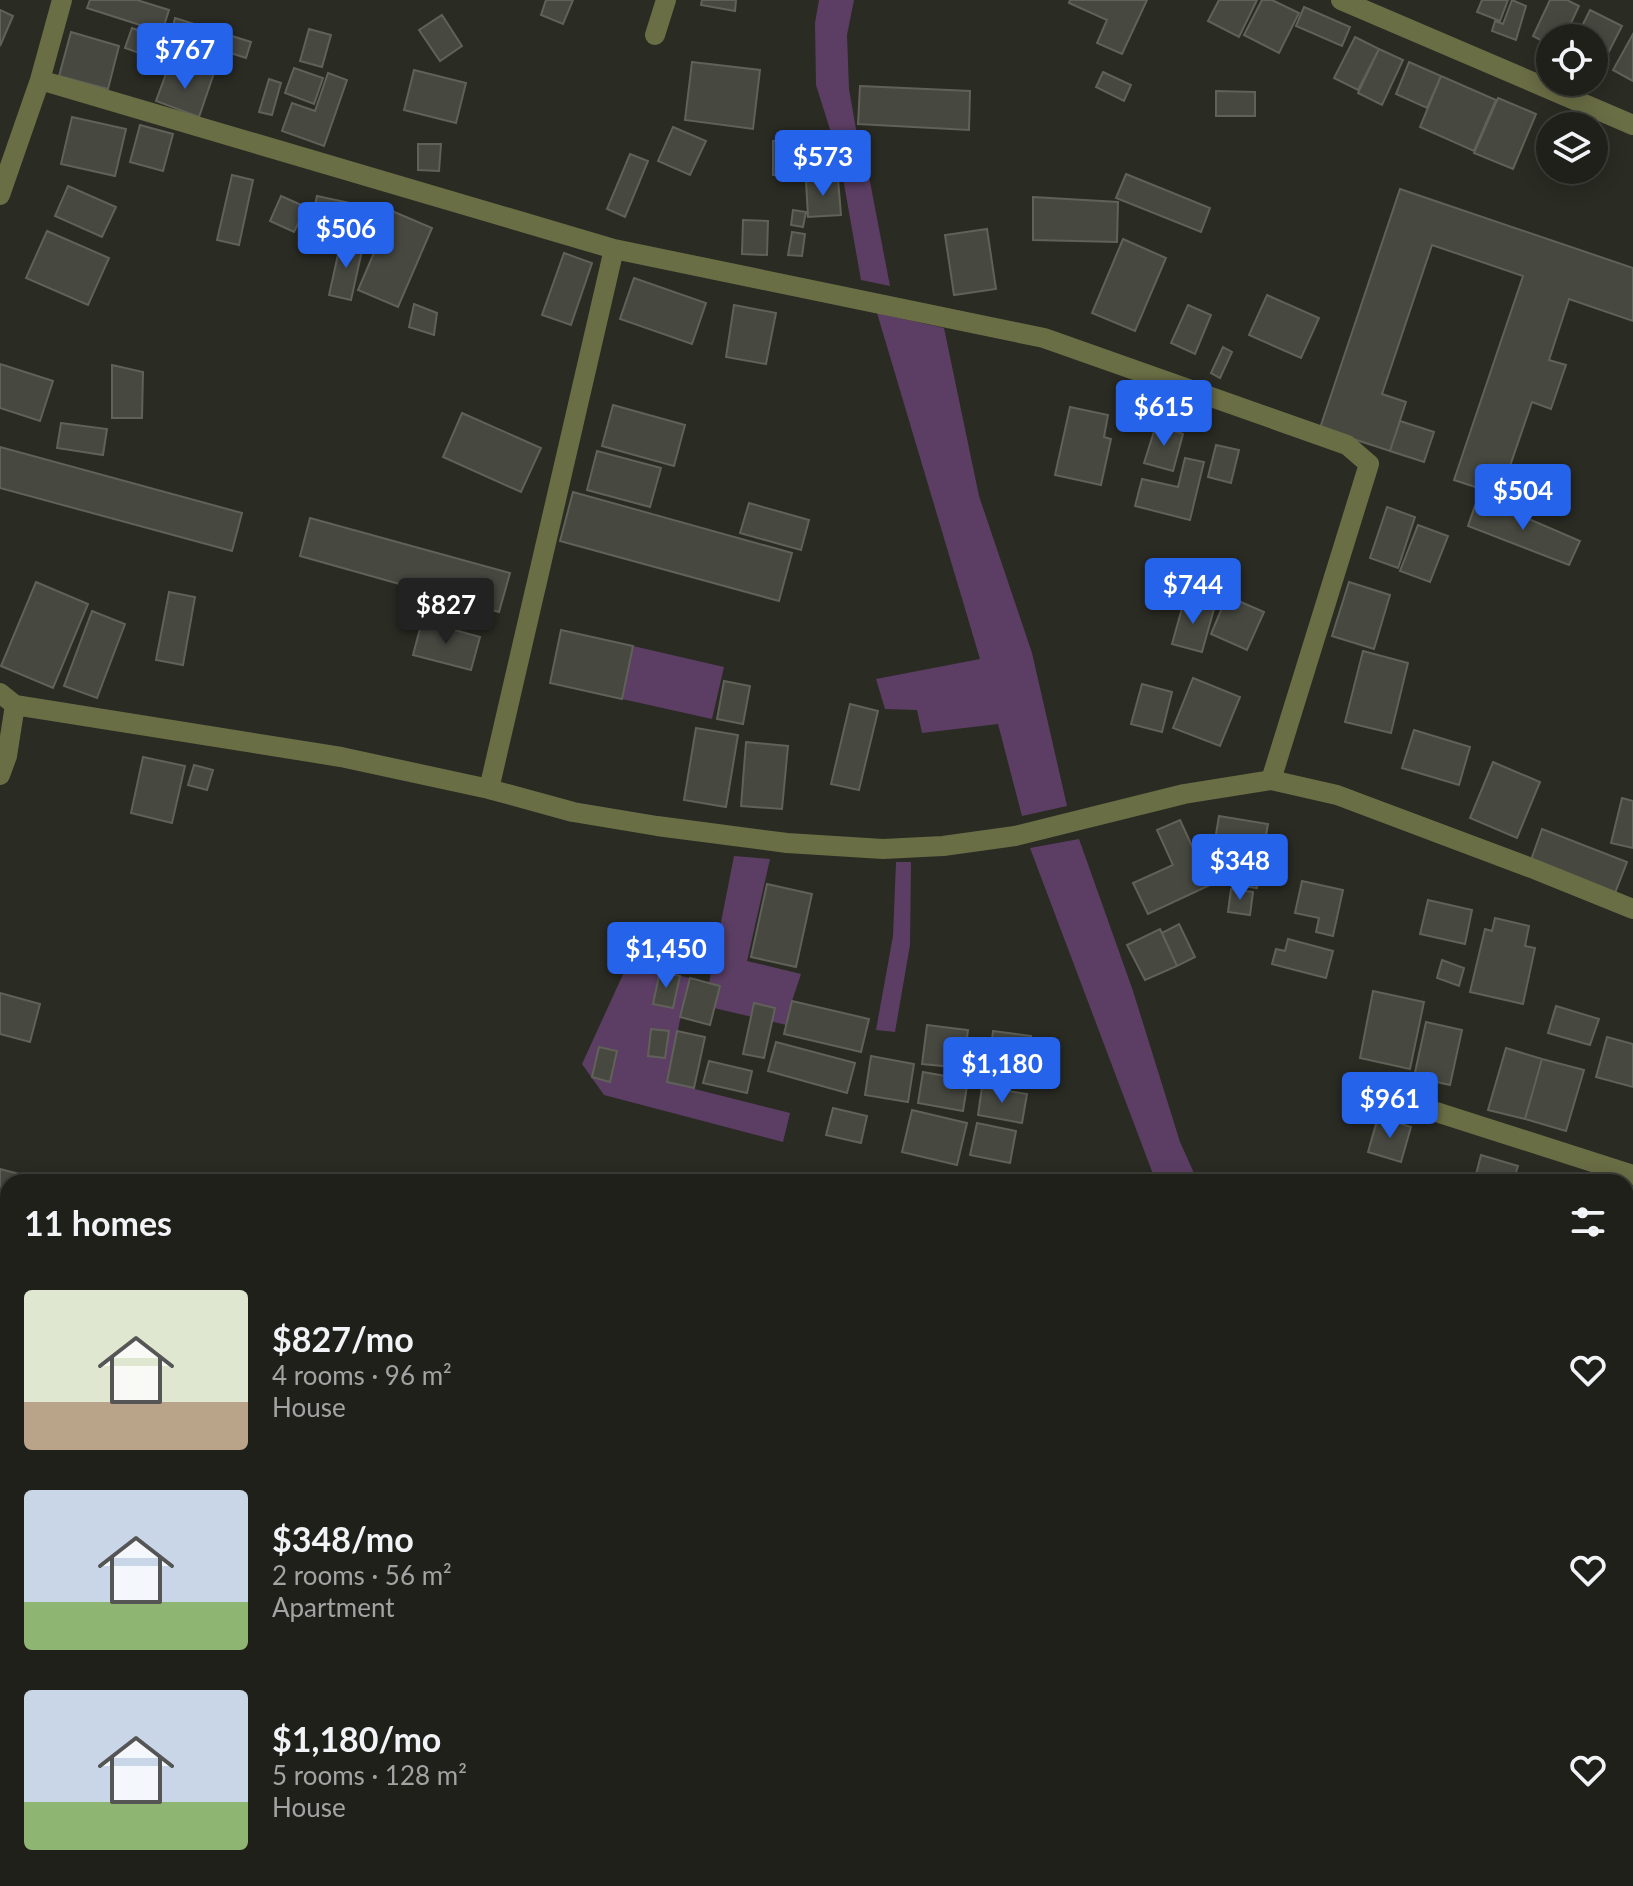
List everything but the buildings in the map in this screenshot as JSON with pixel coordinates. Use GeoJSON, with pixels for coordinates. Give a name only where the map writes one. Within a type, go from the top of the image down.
{"type":"FeatureCollection","features":[{"type":"Feature","properties":{"kind":"street"},"geometry":{"type":"LineString","coordinates":[[2,184],[40,80],[62,0]]}},
{"type":"Feature","properties":{"kind":"street"},"geometry":{"type":"LineString","coordinates":[[655,35],[666,0]]}},
{"type":"Feature","properties":{"kind":"street"},"geometry":{"type":"LineString","coordinates":[[1341,0],[1633,125]]}},
{"type":"Feature","properties":{"kind":"street"},"geometry":{"type":"LineString","coordinates":[[40,80],[614,249],[1044,338],[1347,445],[1369,464],[1271,780]]}},
{"type":"Feature","properties":{"kind":"street"},"geometry":{"type":"LineString","coordinates":[[489,789],[614,249]]}},
{"type":"Feature","properties":{"kind":"street"},"geometry":{"type":"LineString","coordinates":[[0,775],[7,756],[8,699],[341,757],[489,789],[573,812],[787,843],[883,849],[943,846],[1015,836],[1184,794],[1271,780],[1337,795],[1633,909]]}},
{"type":"Feature","properties":{"kind":"street"},"geometry":{"type":"LineString","coordinates":[[1352,1085],[1630,1174]]}},
{"type":"Feature","properties":{"kind":"shaded area"},"geometry":{"type":"Polygon","coordinates":[[[819,0],[854,0],[847,35],[849,89],[890,286],[861,280],[840,161],[816,85],[815,23],[819,0]]]}},
{"type":"Feature","properties":{"kind":"shaded area"},"geometry":{"type":"Polygon","coordinates":[[[877,313],[944,328],[979,496],[1032,653],[1067,806],[1022,816],[998,724],[922,733],[917,710],[885,709],[876,679],[980,659],[877,313]]]}},
{"type":"Feature","properties":{"kind":"shaded area"},"geometry":{"type":"Polygon","coordinates":[[[633,646],[724,667],[712,719],[622,699],[633,646]]]}},
{"type":"Feature","properties":{"kind":"shaded area"},"geometry":{"type":"Polygon","coordinates":[[[1079,839],[1133,991],[1180,1142],[1194,1174],[1153,1174],[1030,848],[1079,839]]]}},
{"type":"Feature","properties":{"kind":"shaded area"},"geometry":{"type":"Polygon","coordinates":[[[734,856],[770,859],[747,961],[801,974],[792,1001],[791,1026],[684,1001],[667,1082],[790,1113],[783,1142],[604,1095],[582,1064],[626,962],[709,983],[734,856]]]}},
{"type":"Feature","properties":{"kind":"shaded area"},"geometry":{"type":"Polygon","coordinates":[[[896,862],[911,862],[910,945],[895,1032],[876,1030],[893,936],[896,862]]]}}]}
